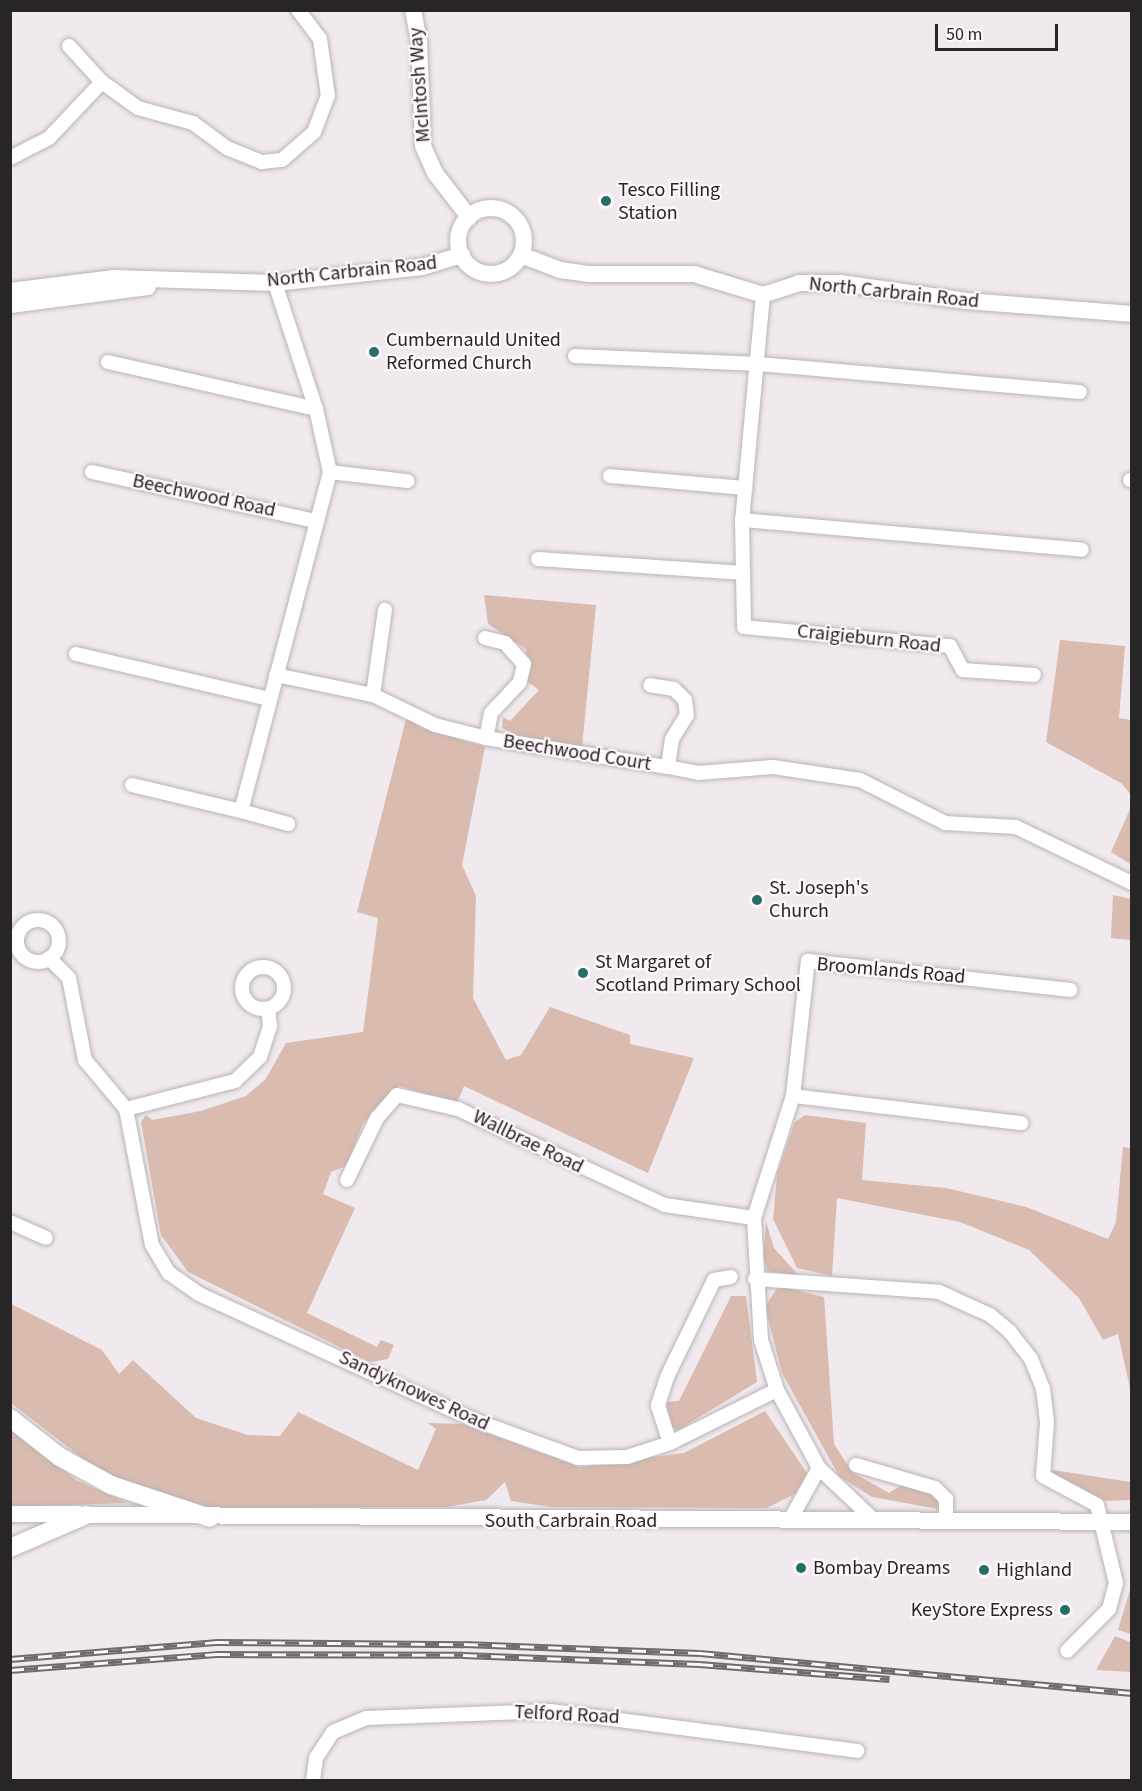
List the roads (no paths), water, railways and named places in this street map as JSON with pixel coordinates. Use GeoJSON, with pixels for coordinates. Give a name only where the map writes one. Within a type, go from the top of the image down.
{"type":"FeatureCollection","features":[{"type":"Feature","properties":{"kind":"main road"},"geometry":{"type":"LineString","coordinates":[[10,1418],[93,1476],[210,1518]]}},
{"type":"Feature","properties":{"kind":"main road"},"geometry":{"type":"LineString","coordinates":[[10,1548],[86,1515]]}},
{"type":"Feature","properties":{"kind":"street"},"geometry":{"type":"LineString","coordinates":[[69,46],[102,82],[138,108],[193,123],[227,148],[262,162],[282,160],[314,132],[328,96],[320,39],[298,10]]}},
{"type":"Feature","properties":{"kind":"street","name":"McIntosh Way"},"geometry":{"type":"LineString","coordinates":[[413,10],[423,146],[435,173],[469,217]]}},
{"type":"Feature","properties":{"kind":"street"},"geometry":{"type":"LineString","coordinates":[[10,158],[49,138],[102,82]]}},
{"type":"Feature","properties":{"kind":"street"},"geometry":{"type":"LineString","coordinates":[[489,209],[510,214],[524,237],[521,255],[497,274],[476,270],[462,255],[459,235],[469,217],[489,209]]}},
{"type":"Feature","properties":{"kind":"street","name":"North Carbrain Road"},"geometry":{"type":"LineString","coordinates":[[11,294],[114,278],[275,283],[422,267],[462,255]]}},
{"type":"Feature","properties":{"kind":"street"},"geometry":{"type":"LineString","coordinates":[[521,255],[570,271],[694,274],[763,295]]}},
{"type":"Feature","properties":{"kind":"street","name":"North Carbrain Road"},"geometry":{"type":"LineString","coordinates":[[11,294],[39,301],[206,280]]}},
{"type":"Feature","properties":{"kind":"street"},"geometry":{"type":"LineString","coordinates":[[241,811],[315,521],[330,472],[316,409],[275,283]]}},
{"type":"Feature","properties":{"kind":"street","name":"North Carbrain Road"},"geometry":{"type":"LineString","coordinates":[[763,295],[799,283],[840,283],[967,301],[1131,314]]}},
{"type":"Feature","properties":{"kind":"street","name":"Craigieburn Road"},"geometry":{"type":"LineString","coordinates":[[763,295],[759,364],[742,520],[741,573],[744,627],[950,646],[963,670],[1034,675]]}},
{"type":"Feature","properties":{"kind":"street"},"geometry":{"type":"LineString","coordinates":[[575,356],[759,364],[1080,392]]}},
{"type":"Feature","properties":{"kind":"street"},"geometry":{"type":"LineString","coordinates":[[108,362],[316,409]]}},
{"type":"Feature","properties":{"kind":"street","name":"Beechwood Road"},"geometry":{"type":"LineString","coordinates":[[92,472],[315,521]]}},
{"type":"Feature","properties":{"kind":"street"},"geometry":{"type":"LineString","coordinates":[[330,472],[407,481]]}},
{"type":"Feature","properties":{"kind":"street"},"geometry":{"type":"LineString","coordinates":[[610,476],[745,488]]}},
{"type":"Feature","properties":{"kind":"street"},"geometry":{"type":"LineString","coordinates":[[742,520],[1082,550]]}},
{"type":"Feature","properties":{"kind":"street"},"geometry":{"type":"LineString","coordinates":[[538,559],[741,573]]}},
{"type":"Feature","properties":{"kind":"street"},"geometry":{"type":"LineString","coordinates":[[373,695],[384,610]]}},
{"type":"Feature","properties":{"kind":"street","name":"Beechwood Court"},"geometry":{"type":"LineString","coordinates":[[485,638],[505,643],[524,664],[520,682],[491,713],[486,738]]}},
{"type":"Feature","properties":{"kind":"street"},"geometry":{"type":"LineString","coordinates":[[76,654],[270,699]]}},
{"type":"Feature","properties":{"kind":"street","name":"Beechwood Court"},"geometry":{"type":"LineString","coordinates":[[276,675],[373,695],[435,725],[486,738],[698,773],[773,767],[860,780],[945,823],[1016,827],[1131,883]]}},
{"type":"Feature","properties":{"kind":"street","name":"Beechwood Court"},"geometry":{"type":"LineString","coordinates":[[650,685],[674,688],[685,700],[687,715],[672,739],[668,768]]}},
{"type":"Feature","properties":{"kind":"street"},"geometry":{"type":"LineString","coordinates":[[132,785],[288,824]]}},
{"type":"Feature","properties":{"kind":"street"},"geometry":{"type":"LineString","coordinates":[[49,958],[69,978],[85,1060],[126,1109],[235,1082],[260,1057],[270,1026],[268,1008]]}},
{"type":"Feature","properties":{"kind":"street","name":"Broomlands Road"},"geometry":{"type":"LineString","coordinates":[[875,1521],[819,1468],[777,1390],[761,1340],[755,1280],[754,1218],[793,1096],[808,961],[1070,990]]}},
{"type":"Feature","properties":{"kind":"street","name":"Wallbrae Road"},"geometry":{"type":"LineString","coordinates":[[347,1180],[377,1118],[397,1095],[459,1109],[665,1205],[754,1218]]}},
{"type":"Feature","properties":{"kind":"street"},"geometry":{"type":"LineString","coordinates":[[793,1096],[1021,1123]]}},
{"type":"Feature","properties":{"kind":"street","name":"Sandyknowes Road"},"geometry":{"type":"LineString","coordinates":[[126,1109],[143,1217],[169,1273],[199,1294],[398,1386],[578,1458],[627,1457],[670,1443],[777,1390]]}},
{"type":"Feature","properties":{"kind":"street"},"geometry":{"type":"LineString","coordinates":[[10,1222],[46,1238]]}},
{"type":"Feature","properties":{"kind":"street"},"geometry":{"type":"LineString","coordinates":[[670,1443],[658,1405],[667,1377],[714,1280],[732,1277]]}},
{"type":"Feature","properties":{"kind":"street"},"geometry":{"type":"LineString","coordinates":[[755,1280],[939,1292],[990,1315],[1031,1359],[1043,1389],[1047,1423],[1043,1476],[1097,1505],[1102,1521],[1114,1598],[1099,1622],[1067,1651]]}},
{"type":"Feature","properties":{"kind":"street"},"geometry":{"type":"LineString","coordinates":[[856,1465],[935,1488],[946,1499],[946,1521]]}},
{"type":"Feature","properties":{"kind":"street"},"geometry":{"type":"LineString","coordinates":[[790,1520],[819,1468]]}},
{"type":"Feature","properties":{"kind":"street","name":"South Carbrain Road"},"geometry":{"type":"LineString","coordinates":[[10,1514],[210,1518],[1131,1522]]}},
{"type":"Feature","properties":{"kind":"street","name":"Telford Road"},"geometry":{"type":"LineString","coordinates":[[314,1780],[316,1758],[328,1738],[347,1722],[366,1718],[550,1711],[857,1750]]}},
{"type":"Feature","properties":{"kind":"railway"},"geometry":{"type":"LineString","coordinates":[[10,1659],[215,1642],[464,1644],[700,1653],[1132,1693]]}},
{"type":"Feature","properties":{"kind":"railway"},"geometry":{"type":"LineString","coordinates":[[10,1670],[216,1654],[463,1655],[699,1664],[889,1679]]}},
{"type":"Feature","properties":{"kind":"place","name":"Tesco Filling Station"},"geometry":{"type":"Point","coordinates":[606,201]}},
{"type":"Feature","properties":{"kind":"place","name":"Cumbernauld United Reformed Church"},"geometry":{"type":"Point","coordinates":[374,352]}},
{"type":"Feature","properties":{"kind":"place","name":"St. Joseph's Church"},"geometry":{"type":"Point","coordinates":[757,900]}},
{"type":"Feature","properties":{"kind":"place","name":"St Margaret of Scotland Primary School"},"geometry":{"type":"Point","coordinates":[583,973]}},
{"type":"Feature","properties":{"kind":"place","name":"Bombay Dreams"},"geometry":{"type":"Point","coordinates":[801,1568]}},
{"type":"Feature","properties":{"kind":"place","name":"Highland"},"geometry":{"type":"Point","coordinates":[984,1570]}},
{"type":"Feature","properties":{"kind":"place","name":"KeyStore Express"},"geometry":{"type":"Point","coordinates":[1065,1610]}}]}
